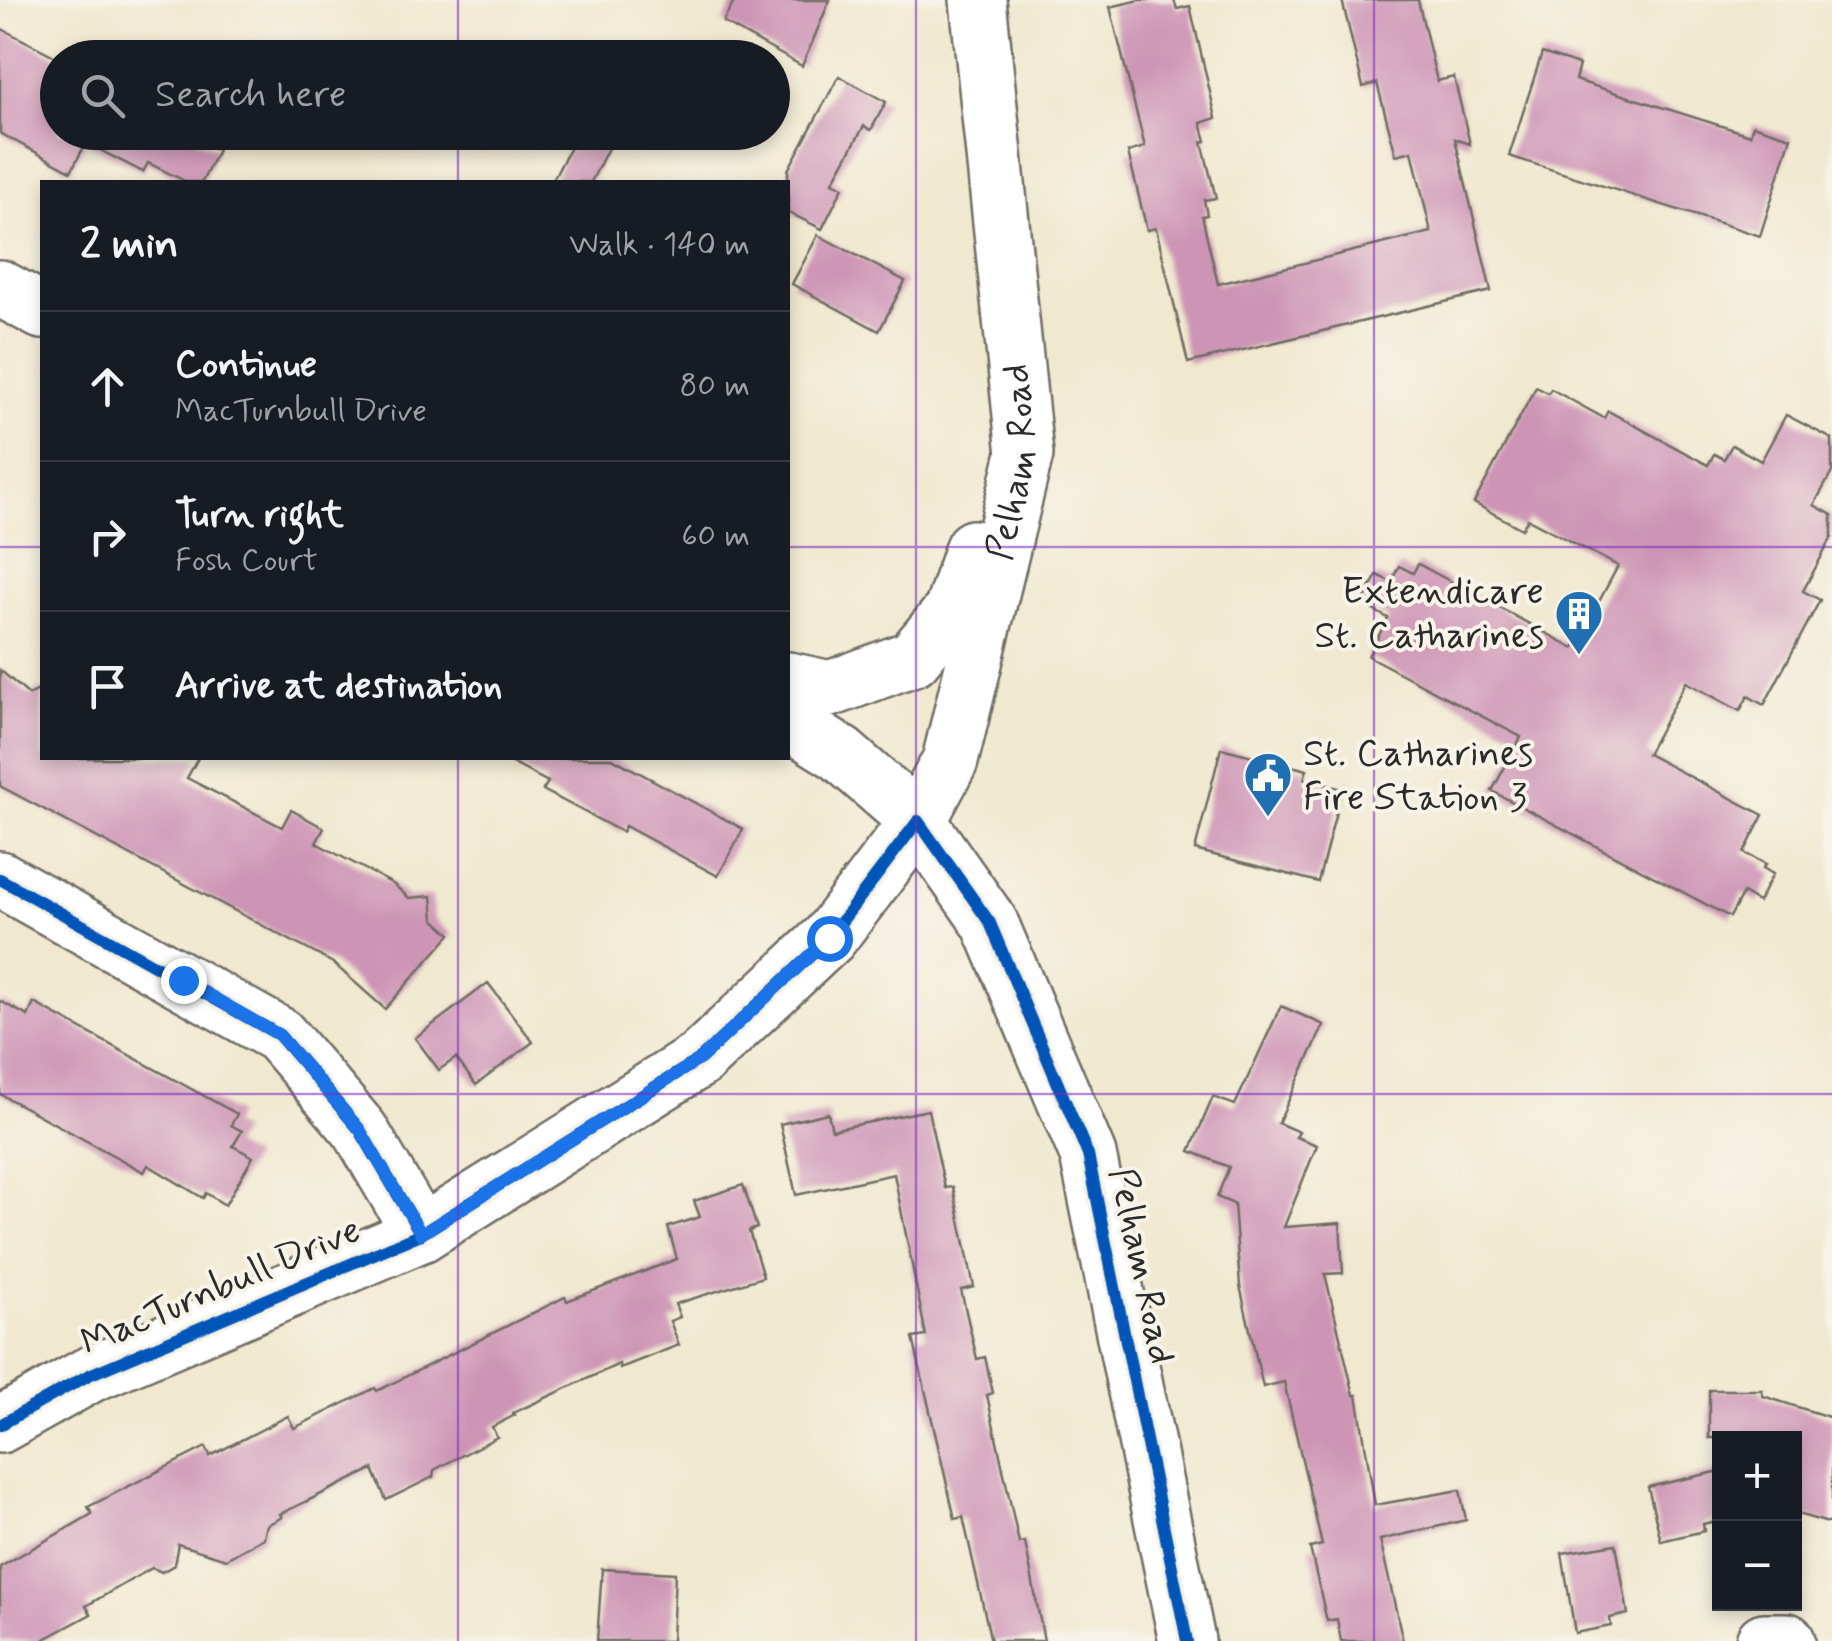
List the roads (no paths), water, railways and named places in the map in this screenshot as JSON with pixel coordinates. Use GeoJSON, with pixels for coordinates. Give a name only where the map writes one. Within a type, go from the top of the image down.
{"type":"FeatureCollection","features":[{"type":"Feature","properties":{"kind":"main road","name":"Pelham Road"},"geometry":{"type":"LineString","coordinates":[[978,0],[1025,454],[950,761],[918,821],[990,923],[1088,1154],[1188,1641]]}},
{"type":"Feature","properties":{"kind":"main road"},"geometry":{"type":"LineString","coordinates":[[0,288],[40,310]]}},
{"type":"Feature","properties":{"kind":"main road"},"geometry":{"type":"LineString","coordinates":[[790,680],[830,689],[913,658],[952,610],[980,527],[1025,454]]}},
{"type":"Feature","properties":{"kind":"main road"},"geometry":{"type":"LineString","coordinates":[[790,722],[841,754],[918,821]]}},
{"type":"Feature","properties":{"kind":"main road","name":"MacTurnbull Drive"},"geometry":{"type":"LineString","coordinates":[[0,1425],[89,1375],[421,1234],[700,1059],[829,938],[918,821]]}},
{"type":"Feature","properties":{"kind":"main road"},"geometry":{"type":"LineString","coordinates":[[0,879],[279,1035],[360,1130],[421,1234]]}},
{"type":"Feature","properties":{"kind":"main road"},"geometry":{"type":"LineString","coordinates":[[1764,1641],[1787,1641]]}},
{"type":"Feature","properties":{"kind":"place","name":"Extendicare St. Catharines"},"geometry":{"type":"Point","coordinates":[1579,656]}},
{"type":"Feature","properties":{"kind":"place","name":"St. Catharines Fire Station 3"},"geometry":{"type":"Point","coordinates":[1268,818]}}]}
